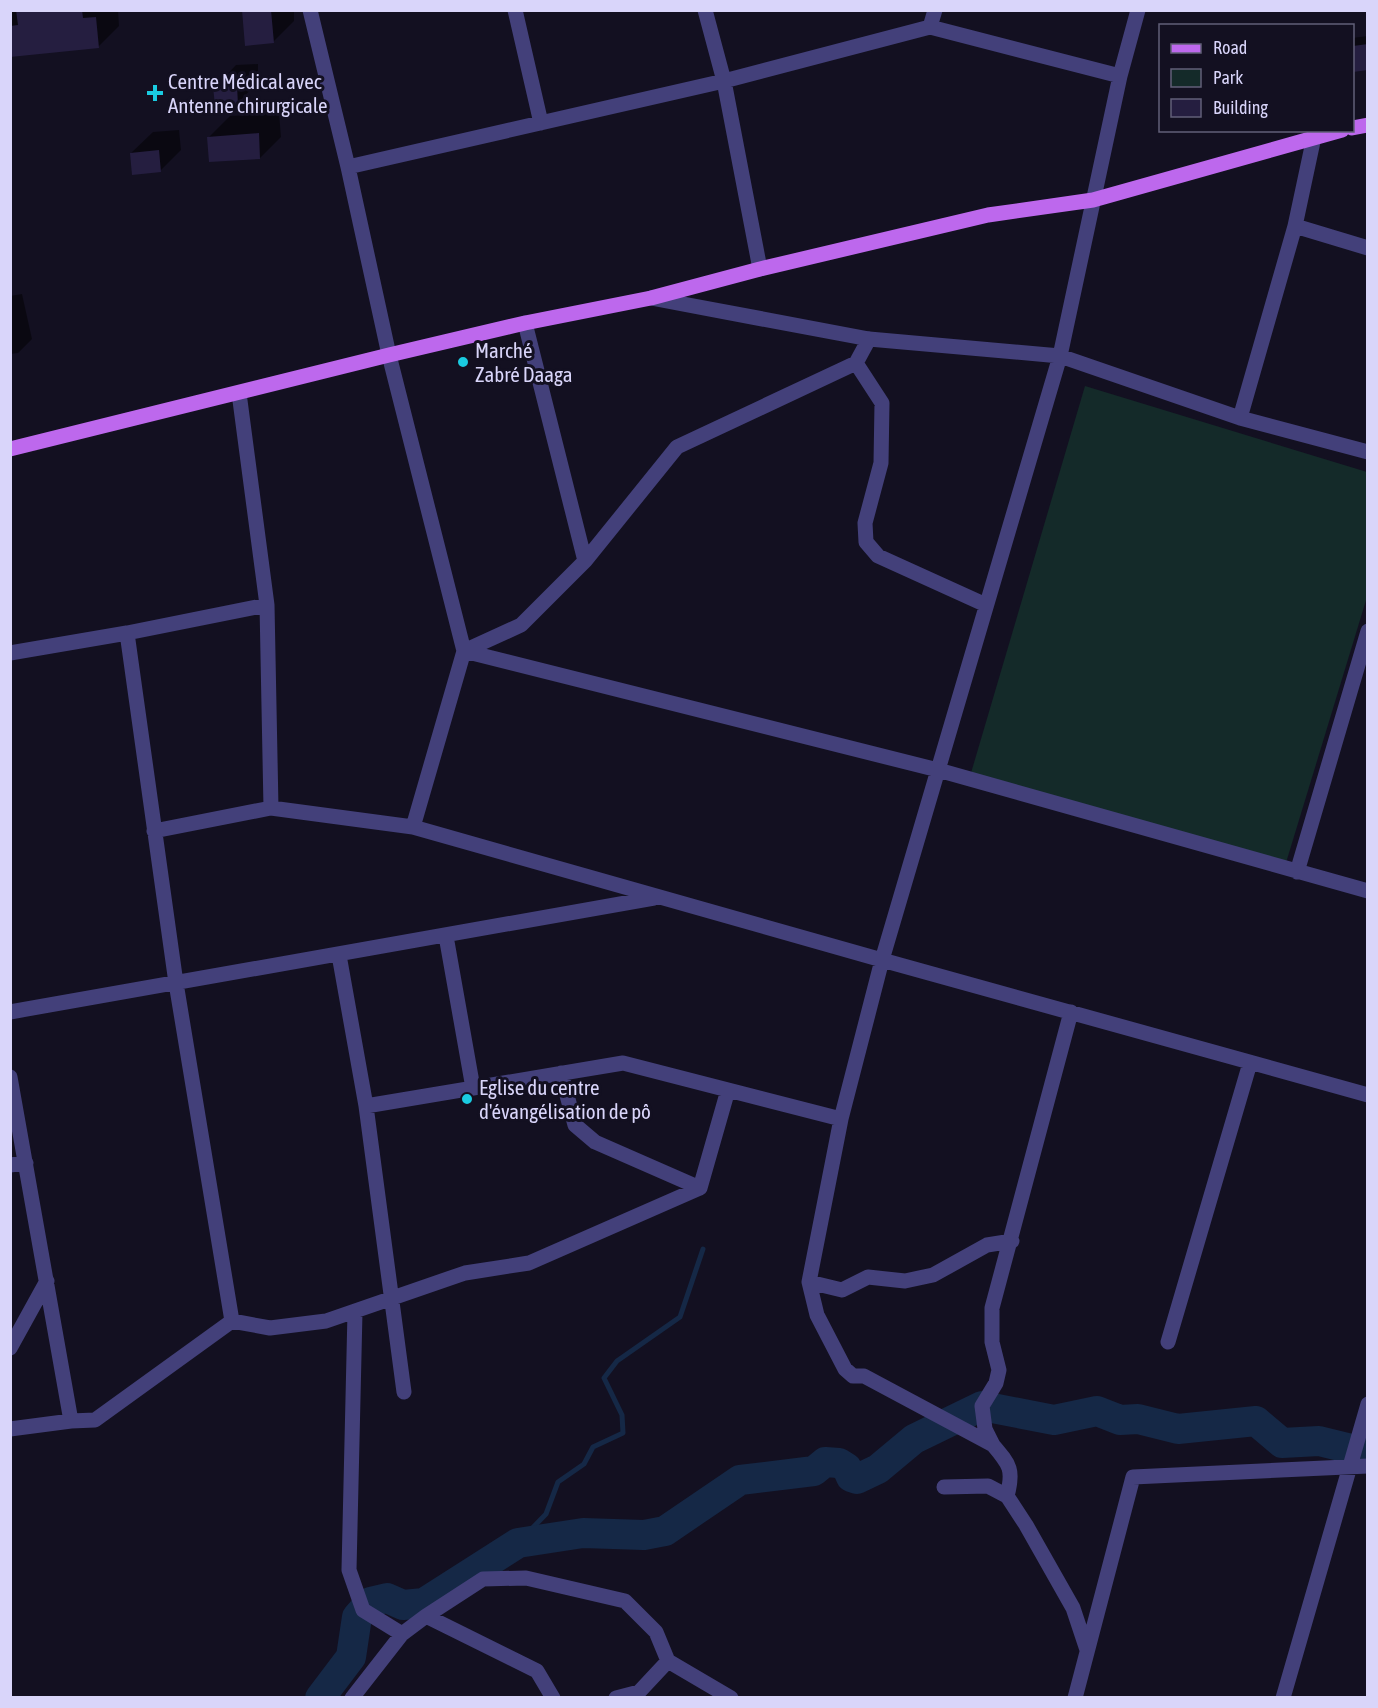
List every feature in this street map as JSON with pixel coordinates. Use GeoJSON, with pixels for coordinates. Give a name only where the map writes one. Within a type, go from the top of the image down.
{"type":"FeatureCollection","features":[{"type":"Feature","properties":{"kind":"main road"},"geometry":{"type":"LineString","coordinates":[[10,449],[389,355],[525,323],[651,298],[760,269],[988,215],[1093,200],[1334,132]]}},
{"type":"Feature","properties":{"kind":"street"},"geometry":{"type":"LineString","coordinates":[[310,10],[348,167],[389,355],[464,651],[413,827]]}},
{"type":"Feature","properties":{"kind":"street"},"geometry":{"type":"LineString","coordinates":[[515,10],[542,123]]}},
{"type":"Feature","properties":{"kind":"street"},"geometry":{"type":"LineString","coordinates":[[705,10],[724,81],[760,269]]}},
{"type":"Feature","properties":{"kind":"street"},"geometry":{"type":"LineString","coordinates":[[930,27],[935,10]]}},
{"type":"Feature","properties":{"kind":"street"},"geometry":{"type":"LineString","coordinates":[[993,1445],[864,1376],[853,1376],[845,1369],[817,1315],[809,1282],[840,1119],[882,960],[1060,356],[1120,76],[1138,10]]}},
{"type":"Feature","properties":{"kind":"street"},"geometry":{"type":"LineString","coordinates":[[348,167],[724,81],[930,27],[1120,76]]}},
{"type":"Feature","properties":{"kind":"street"},"geometry":{"type":"LineString","coordinates":[[1240,418],[1295,226],[1314,137]]}},
{"type":"Feature","properties":{"kind":"street"},"geometry":{"type":"LineString","coordinates":[[1295,226],[1368,248]]}},
{"type":"Feature","properties":{"kind":"street"},"geometry":{"type":"LineString","coordinates":[[651,298],[869,339],[1060,356],[1240,418],[1368,452]]}},
{"type":"Feature","properties":{"kind":"street"},"geometry":{"type":"LineString","coordinates":[[525,323],[585,561]]}},
{"type":"Feature","properties":{"kind":"street"},"geometry":{"type":"LineString","coordinates":[[464,651],[521,625],[585,561],[677,447],[856,363],[869,339]]}},
{"type":"Feature","properties":{"kind":"street"},"geometry":{"type":"LineString","coordinates":[[856,363],[882,403],[880,463],[865,523],[866,542],[878,556],[986,606]]}},
{"type":"Feature","properties":{"kind":"street"},"geometry":{"type":"LineString","coordinates":[[239,393],[267,605],[270,808]]}},
{"type":"Feature","properties":{"kind":"street"},"geometry":{"type":"LineString","coordinates":[[10,653],[127,633],[267,605]]}},
{"type":"Feature","properties":{"kind":"street"},"geometry":{"type":"LineString","coordinates":[[1297,872],[1368,631]]}},
{"type":"Feature","properties":{"kind":"street"},"geometry":{"type":"LineString","coordinates":[[127,633],[176,983],[232,1321]]}},
{"type":"Feature","properties":{"kind":"street"},"geometry":{"type":"LineString","coordinates":[[464,651],[938,770],[1368,891]]}},
{"type":"Feature","properties":{"kind":"street"},"geometry":{"type":"LineString","coordinates":[[154,831],[270,808],[413,827],[1368,1095]]}},
{"type":"Feature","properties":{"kind":"street"},"geometry":{"type":"LineString","coordinates":[[10,1012],[659,897]]}},
{"type":"Feature","properties":{"kind":"street"},"geometry":{"type":"LineString","coordinates":[[446,936],[473,1088]]}},
{"type":"Feature","properties":{"kind":"street"},"geometry":{"type":"LineString","coordinates":[[339,955],[366,1106],[404,1392]]}},
{"type":"Feature","properties":{"kind":"street"},"geometry":{"type":"LineString","coordinates":[[1007,1496],[1012,1479],[1009,1463],[993,1445],[985,1429],[982,1406],[996,1383],[999,1370],[992,1342],[992,1308],[1012,1241],[1071,1012]]}},
{"type":"Feature","properties":{"kind":"street"},"geometry":{"type":"LineString","coordinates":[[366,1106],[623,1063],[840,1119]]}},
{"type":"Feature","properties":{"kind":"street"},"geometry":{"type":"LineString","coordinates":[[1168,1342],[1250,1063]]}},
{"type":"Feature","properties":{"kind":"street"},"geometry":{"type":"LineString","coordinates":[[561,1073],[574,1125],[595,1142],[700,1188]]}},
{"type":"Feature","properties":{"kind":"street"},"geometry":{"type":"LineString","coordinates":[[10,1077],[18,1164],[47,1281],[71,1421]]}},
{"type":"Feature","properties":{"kind":"street"},"geometry":{"type":"LineString","coordinates":[[10,1429],[95,1420],[232,1321],[270,1328],[326,1322],[465,1273],[529,1263],[700,1188],[729,1090]]}},
{"type":"Feature","properties":{"kind":"street"},"geometry":{"type":"LineString","coordinates":[[809,1282],[842,1290],[868,1277],[905,1281],[933,1275],[987,1245],[1012,1241]]}},
{"type":"Feature","properties":{"kind":"street"},"geometry":{"type":"LineString","coordinates":[[10,1348],[47,1281]]}},
{"type":"Feature","properties":{"kind":"street"},"geometry":{"type":"LineString","coordinates":[[355,1312],[349,1570],[363,1610],[402,1634]]}},
{"type":"Feature","properties":{"kind":"street"},"geometry":{"type":"LineString","coordinates":[[1282,1698],[1368,1404]]}},
{"type":"Feature","properties":{"kind":"street"},"geometry":{"type":"LineString","coordinates":[[1081,1696],[1088,1651],[1133,1477],[1353,1455],[1368,1466]]}},
{"type":"Feature","properties":{"kind":"street"},"geometry":{"type":"LineString","coordinates":[[944,1487],[988,1486],[1007,1496],[1073,1608],[1088,1651]]}},
{"type":"Feature","properties":{"kind":"street"},"geometry":{"type":"LineString","coordinates":[[352,1698],[402,1634],[426,1616],[483,1579],[526,1578],[625,1601],[656,1632],[668,1661],[731,1698]]}},
{"type":"Feature","properties":{"kind":"street"},"geometry":{"type":"LineString","coordinates":[[426,1616],[537,1671],[553,1698]]}},
{"type":"Feature","properties":{"kind":"street"},"geometry":{"type":"LineString","coordinates":[[616,1698],[639,1692],[668,1661]]}},
{"type":"Feature","properties":{"kind":"green space"},"geometry":{"type":"Polygon","coordinates":[[[1085,386],[1367,472],[1367,597],[1285,866],[971,773],[1085,386]]]}},
{"type":"Feature","properties":{"kind":"building"},"geometry":{"type":"Polygon","coordinates":[[[16,10],[82,10],[83,18],[96,17],[99,48],[10,57],[10,26],[18,25],[16,10]]]}},
{"type":"Feature","properties":{"kind":"building"},"geometry":{"type":"Polygon","coordinates":[[[242,10],[271,10],[274,43],[245,46],[242,10]]]}},
{"type":"Feature","properties":{"kind":"building"},"geometry":{"type":"Polygon","coordinates":[[[1368,44],[1368,70],[1354,72],[1354,46],[1368,44]]]}},
{"type":"Feature","properties":{"kind":"building"},"geometry":{"type":"Polygon","coordinates":[[[237,85],[238,105],[215,106],[213,86],[237,85]]]}},
{"type":"Feature","properties":{"kind":"building"},"geometry":{"type":"Polygon","coordinates":[[[259,133],[260,159],[209,162],[207,137],[259,133]]]}},
{"type":"Feature","properties":{"kind":"building"},"geometry":{"type":"Polygon","coordinates":[[[159,150],[161,172],[132,175],[130,153],[159,150]]]}},
{"type":"Feature","properties":{"kind":"waterway"},"geometry":{"type":"LineString","coordinates":[[518,1543],[546,1514],[558,1482],[584,1464],[593,1447],[623,1433],[622,1415],[604,1378],[617,1361],[680,1317],[703,1249]]}},
{"type":"Feature","properties":{"kind":"waterway"},"geometry":{"type":"LineString","coordinates":[[320,1698],[351,1657],[357,1617],[370,1602],[387,1598],[403,1605],[424,1603],[518,1543],[583,1533],[644,1535],[665,1531],[740,1480],[814,1471],[825,1462],[839,1463],[847,1468],[851,1477],[857,1479],[878,1469],[914,1439],[982,1406],[1054,1420],[1097,1411],[1120,1420],[1138,1419],[1178,1429],[1256,1421],[1282,1443],[1319,1441],[1368,1453]]}},
{"type":"Feature","properties":{"kind":"place","name":"Centre Médical avec Antenne chirurgicale"},"geometry":{"type":"Point","coordinates":[155,93]}},
{"type":"Feature","properties":{"kind":"place","name":"Marché Zabré Daaga"},"geometry":{"type":"Point","coordinates":[463,362]}},
{"type":"Feature","properties":{"kind":"place","name":"Eglise du centre d'évangélisation de pô"},"geometry":{"type":"Point","coordinates":[467,1099]}}]}
